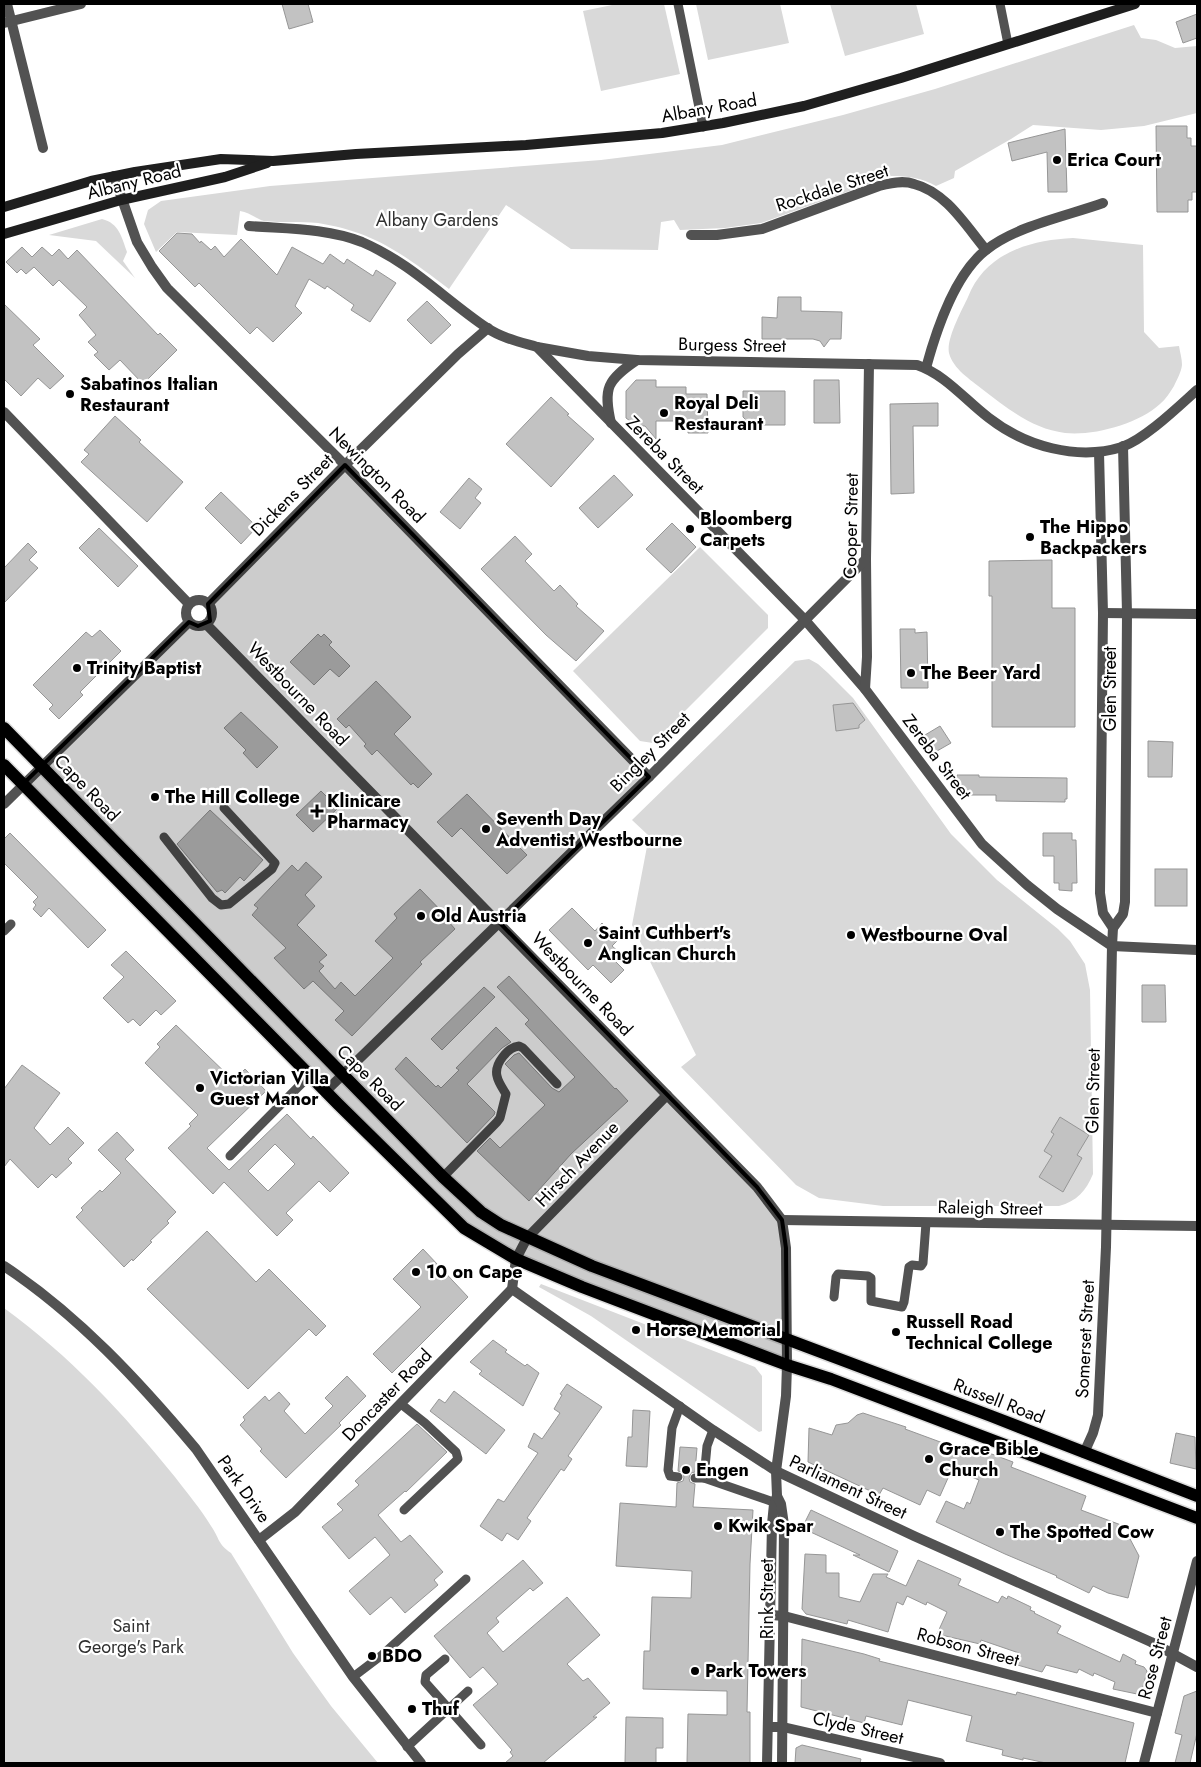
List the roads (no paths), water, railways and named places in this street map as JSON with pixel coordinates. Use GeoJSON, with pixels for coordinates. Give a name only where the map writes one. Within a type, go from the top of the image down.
{"type":"FeatureCollection","features":[{"type":"Feature","properties":{"kind":"main road","name":"Albany Road"},"geometry":{"type":"LineString","coordinates":[[4,207],[91,181],[221,158],[273,161],[356,154],[526,145],[662,133],[703,127],[804,106],[901,78],[1135,4]]}},
{"type":"Feature","properties":{"kind":"main road","name":"Albany Road"},"geometry":{"type":"LineString","coordinates":[[4,234],[121,200],[225,177],[273,161]]}},
{"type":"Feature","properties":{"kind":"main road","name":"Cape Road"},"geometry":{"type":"LineString","coordinates":[[4,728],[443,1177],[481,1212],[527,1238],[592,1266],[787,1340]]}},
{"type":"Feature","properties":{"kind":"main road"},"geometry":{"type":"LineString","coordinates":[[4,765],[464,1228],[516,1259],[582,1287],[1197,1518]]}},
{"type":"Feature","properties":{"kind":"main road","name":"Russell Road"},"geometry":{"type":"LineString","coordinates":[[787,1340],[991,1416],[1197,1496]]}},
{"type":"Feature","properties":{"kind":"street"},"geometry":{"type":"LineString","coordinates":[[7,4],[7,22],[43,148]]}},
{"type":"Feature","properties":{"kind":"street"},"geometry":{"type":"LineString","coordinates":[[7,22],[81,4]]}},
{"type":"Feature","properties":{"kind":"street","name":"Newington Road"},"geometry":{"type":"LineString","coordinates":[[114,176],[137,242],[152,267],[168,288],[345,465],[649,776]]}},
{"type":"Feature","properties":{"kind":"street","name":"Rockdale Street"},"geometry":{"type":"LineString","coordinates":[[691,235],[717,235],[762,229],[879,186],[896,182],[914,183],[932,191],[943,200],[986,250]]}},
{"type":"Feature","properties":{"kind":"street"},"geometry":{"type":"LineString","coordinates":[[1103,203],[1014,233],[986,250],[969,268],[958,284],[939,327],[926,368],[945,379],[978,409],[1009,432],[1035,443],[1077,452],[1099,452],[1123,446],[1146,433],[1197,390]]}},
{"type":"Feature","properties":{"kind":"street","name":"Zereba Street"},"geometry":{"type":"LineString","coordinates":[[249,226],[325,232],[344,236],[362,243],[406,266],[488,328],[505,337],[537,347],[805,620],[865,689],[982,844],[1027,885],[1057,909],[1112,946]]}},
{"type":"Feature","properties":{"kind":"street","name":"Dickens Street"},"geometry":{"type":"LineString","coordinates":[[208,604],[345,465],[458,354],[488,328]]}},
{"type":"Feature","properties":{"kind":"street","name":"Burgess Street"},"geometry":{"type":"LineString","coordinates":[[537,347],[588,356],[637,360],[916,365],[926,368]]}},
{"type":"Feature","properties":{"kind":"street"},"geometry":{"type":"LineString","coordinates":[[611,424],[606,400],[612,381],[637,360]]}},
{"type":"Feature","properties":{"kind":"street","name":"Cooper Street"},"geometry":{"type":"LineString","coordinates":[[865,689],[867,656],[866,559],[869,364]]}},
{"type":"Feature","properties":{"kind":"street"},"geometry":{"type":"LineString","coordinates":[[4,412],[189,604]]}},
{"type":"Feature","properties":{"kind":"street","name":"Glen Street"},"geometry":{"type":"LineString","coordinates":[[1107,1224],[1113,928],[1123,914],[1125,902],[1127,613],[1123,446]]}},
{"type":"Feature","properties":{"kind":"street","name":"Glen Street"},"geometry":{"type":"LineString","coordinates":[[1099,452],[1103,613],[1100,894],[1103,913],[1113,928]]}},
{"type":"Feature","properties":{"kind":"street","name":"Bingley Street"},"geometry":{"type":"LineString","coordinates":[[326,1091],[500,923],[866,559]]}},
{"type":"Feature","properties":{"kind":"street"},"geometry":{"type":"LineString","coordinates":[[197,600],[208,604],[212,612],[210,621],[198,626],[189,622],[186,611],[189,604],[197,600]]}},
{"type":"Feature","properties":{"kind":"street"},"geometry":{"type":"LineString","coordinates":[[1103,613],[1197,614]]}},
{"type":"Feature","properties":{"kind":"street"},"geometry":{"type":"LineString","coordinates":[[4,804],[189,622]]}},
{"type":"Feature","properties":{"kind":"street","name":"Westbourne Road"},"geometry":{"type":"LineString","coordinates":[[206,624],[757,1186],[782,1220],[786,1248],[787,1340]]}},
{"type":"Feature","properties":{"kind":"street"},"geometry":{"type":"LineString","coordinates":[[1112,946],[1197,950]]}},
{"type":"Feature","properties":{"kind":"street","name":"Hirsch Avenue"},"geometry":{"type":"LineString","coordinates":[[516,1259],[527,1238],[667,1095]]}},
{"type":"Feature","properties":{"kind":"street","name":"Raleigh Street"},"geometry":{"type":"LineString","coordinates":[[782,1220],[1197,1226]]}},
{"type":"Feature","properties":{"kind":"street","name":"Somerset Street"},"geometry":{"type":"LineString","coordinates":[[1084,1452],[1093,1433],[1098,1415],[1107,1224]]}},
{"type":"Feature","properties":{"kind":"street"},"geometry":{"type":"LineString","coordinates":[[512,1289],[516,1259]]}},
{"type":"Feature","properties":{"kind":"street","name":"Park Drive"},"geometry":{"type":"LineString","coordinates":[[4,1266],[69,1316],[110,1353],[144,1388],[196,1449],[320,1633],[352,1677],[421,1763]]}},
{"type":"Feature","properties":{"kind":"street","name":"Doncaster Road"},"geometry":{"type":"LineString","coordinates":[[259,1540],[295,1512],[512,1289]]}},
{"type":"Feature","properties":{"kind":"street","name":"Parliament Street"},"geometry":{"type":"LineString","coordinates":[[512,1289],[713,1430],[776,1470],[914,1536],[1151,1642],[1197,1667]]}},
{"type":"Feature","properties":{"kind":"street","name":"Rink Street"},"geometry":{"type":"LineString","coordinates":[[767,1763],[771,1615],[777,1501],[776,1470],[786,1396],[787,1340]]}},
{"type":"Feature","properties":{"kind":"street","name":"Rink Street"},"geometry":{"type":"LineString","coordinates":[[777,1501],[784,1525],[782,1763]]}},
{"type":"Feature","properties":{"kind":"street","name":"Rose Street"},"geometry":{"type":"LineString","coordinates":[[1144,1763],[1197,1562]]}},
{"type":"Feature","properties":{"kind":"street","name":"Robson Street"},"geometry":{"type":"LineString","coordinates":[[771,1615],[784,1616],[1157,1713]]}},
{"type":"Feature","properties":{"kind":"street","name":"Clyde Street"},"geometry":{"type":"LineString","coordinates":[[768,1726],[783,1727],[940,1763]]}},
{"type":"Feature","properties":{"kind":"lane"},"geometry":{"type":"LineString","coordinates":[[678,4],[703,127]]}},
{"type":"Feature","properties":{"kind":"lane"},"geometry":{"type":"LineString","coordinates":[[1000,4],[1008,44]]}},
{"type":"Feature","properties":{"kind":"lane"},"geometry":{"type":"LineString","coordinates":[[164,837],[212,898],[221,905],[229,904],[272,869],[275,863],[224,808]]}},
{"type":"Feature","properties":{"kind":"lane"},"geometry":{"type":"LineString","coordinates":[[4,931],[11,924]]}},
{"type":"Feature","properties":{"kind":"lane"},"geometry":{"type":"LineString","coordinates":[[443,1177],[500,1118],[506,1094],[496,1076],[497,1070],[502,1059],[512,1048],[515,1046],[523,1048],[557,1084]]}},
{"type":"Feature","properties":{"kind":"lane"},"geometry":{"type":"LineString","coordinates":[[230,1156],[310,1075]]}},
{"type":"Feature","properties":{"kind":"lane"},"geometry":{"type":"LineString","coordinates":[[834,1297],[838,1274],[868,1276],[871,1278],[871,1300],[902,1307],[909,1267],[912,1265],[921,1266],[923,1263],[926,1223]]}},
{"type":"Feature","properties":{"kind":"lane"},"geometry":{"type":"LineString","coordinates":[[401,1404],[456,1452],[458,1459],[404,1510]]}},
{"type":"Feature","properties":{"kind":"lane"},"geometry":{"type":"LineString","coordinates":[[678,1477],[668,1474],[668,1459],[672,1428],[680,1406]]}},
{"type":"Feature","properties":{"kind":"lane"},"geometry":{"type":"LineString","coordinates":[[713,1430],[699,1478],[777,1501]]}},
{"type":"Feature","properties":{"kind":"lane"},"geometry":{"type":"LineString","coordinates":[[668,1459],[679,1460]]}},
{"type":"Feature","properties":{"kind":"lane"},"geometry":{"type":"LineString","coordinates":[[352,1677],[382,1655],[466,1579]]}},
{"type":"Feature","properties":{"kind":"lane"},"geometry":{"type":"LineString","coordinates":[[445,1659],[426,1675],[424,1679],[481,1745]]}},
{"type":"Feature","properties":{"kind":"lane"},"geometry":{"type":"LineString","coordinates":[[408,1747],[468,1691]]}},
{"type":"Feature","properties":{"kind":"place","name":"Erica Court"},"geometry":{"type":"Point","coordinates":[1057,160]}},
{"type":"Feature","properties":{"kind":"place","name":"Sabatinos Italian Restaurant"},"geometry":{"type":"Point","coordinates":[70,394]}},
{"type":"Feature","properties":{"kind":"place","name":"Royal Deli Restaurant"},"geometry":{"type":"Point","coordinates":[664,413]}},
{"type":"Feature","properties":{"kind":"place","name":"Bloomberg Carpets"},"geometry":{"type":"Point","coordinates":[690,529]}},
{"type":"Feature","properties":{"kind":"place","name":"The Hippo Backpackers"},"geometry":{"type":"Point","coordinates":[1030,537]}},
{"type":"Feature","properties":{"kind":"place","name":"Trinity Baptist"},"geometry":{"type":"Point","coordinates":[77,668]}},
{"type":"Feature","properties":{"kind":"place","name":"The Beer Yard"},"geometry":{"type":"Point","coordinates":[911,673]}},
{"type":"Feature","properties":{"kind":"place","name":"The Hill College"},"geometry":{"type":"Point","coordinates":[155,797]}},
{"type":"Feature","properties":{"kind":"place","name":"Klinicare Pharmacy"},"geometry":{"type":"Point","coordinates":[317,811]}},
{"type":"Feature","properties":{"kind":"place","name":"Seventh Day Adventist Westbourne"},"geometry":{"type":"Point","coordinates":[486,829]}},
{"type":"Feature","properties":{"kind":"place","name":"Old Austria"},"geometry":{"type":"Point","coordinates":[421,916]}},
{"type":"Feature","properties":{"kind":"place","name":"Westbourne Oval"},"geometry":{"type":"Point","coordinates":[851,935]}},
{"type":"Feature","properties":{"kind":"place","name":"Saint Cuthbert's Anglican Church"},"geometry":{"type":"Point","coordinates":[588,943]}},
{"type":"Feature","properties":{"kind":"place","name":"Victorian Villa Guest Manor"},"geometry":{"type":"Point","coordinates":[200,1088]}},
{"type":"Feature","properties":{"kind":"place","name":"10 on Cape"},"geometry":{"type":"Point","coordinates":[416,1272]}},
{"type":"Feature","properties":{"kind":"place","name":"Horse Memorial"},"geometry":{"type":"Point","coordinates":[636,1330]}},
{"type":"Feature","properties":{"kind":"place","name":"Russell Road Technical College"},"geometry":{"type":"Point","coordinates":[896,1332]}},
{"type":"Feature","properties":{"kind":"place","name":"Grace Bible Church"},"geometry":{"type":"Point","coordinates":[929,1459]}},
{"type":"Feature","properties":{"kind":"place","name":"Engen"},"geometry":{"type":"Point","coordinates":[686,1470]}},
{"type":"Feature","properties":{"kind":"place","name":"Kwik Spar"},"geometry":{"type":"Point","coordinates":[718,1526]}},
{"type":"Feature","properties":{"kind":"place","name":"The Spotted Cow"},"geometry":{"type":"Point","coordinates":[1000,1532]}},
{"type":"Feature","properties":{"kind":"place","name":"BDO"},"geometry":{"type":"Point","coordinates":[372,1656]}},
{"type":"Feature","properties":{"kind":"place","name":"Park Towers"},"geometry":{"type":"Point","coordinates":[695,1671]}},
{"type":"Feature","properties":{"kind":"place","name":"Thuf"},"geometry":{"type":"Point","coordinates":[412,1709]}},
{"type":"Feature","properties":{"kind":"park label","name":"Albany Gardens"},"geometry":{"type":"Point","coordinates":[437,220]}},
{"type":"Feature","properties":{"kind":"park label","name":"Saint George's Park"},"geometry":{"type":"Point","coordinates":[131,1636]}}]}
